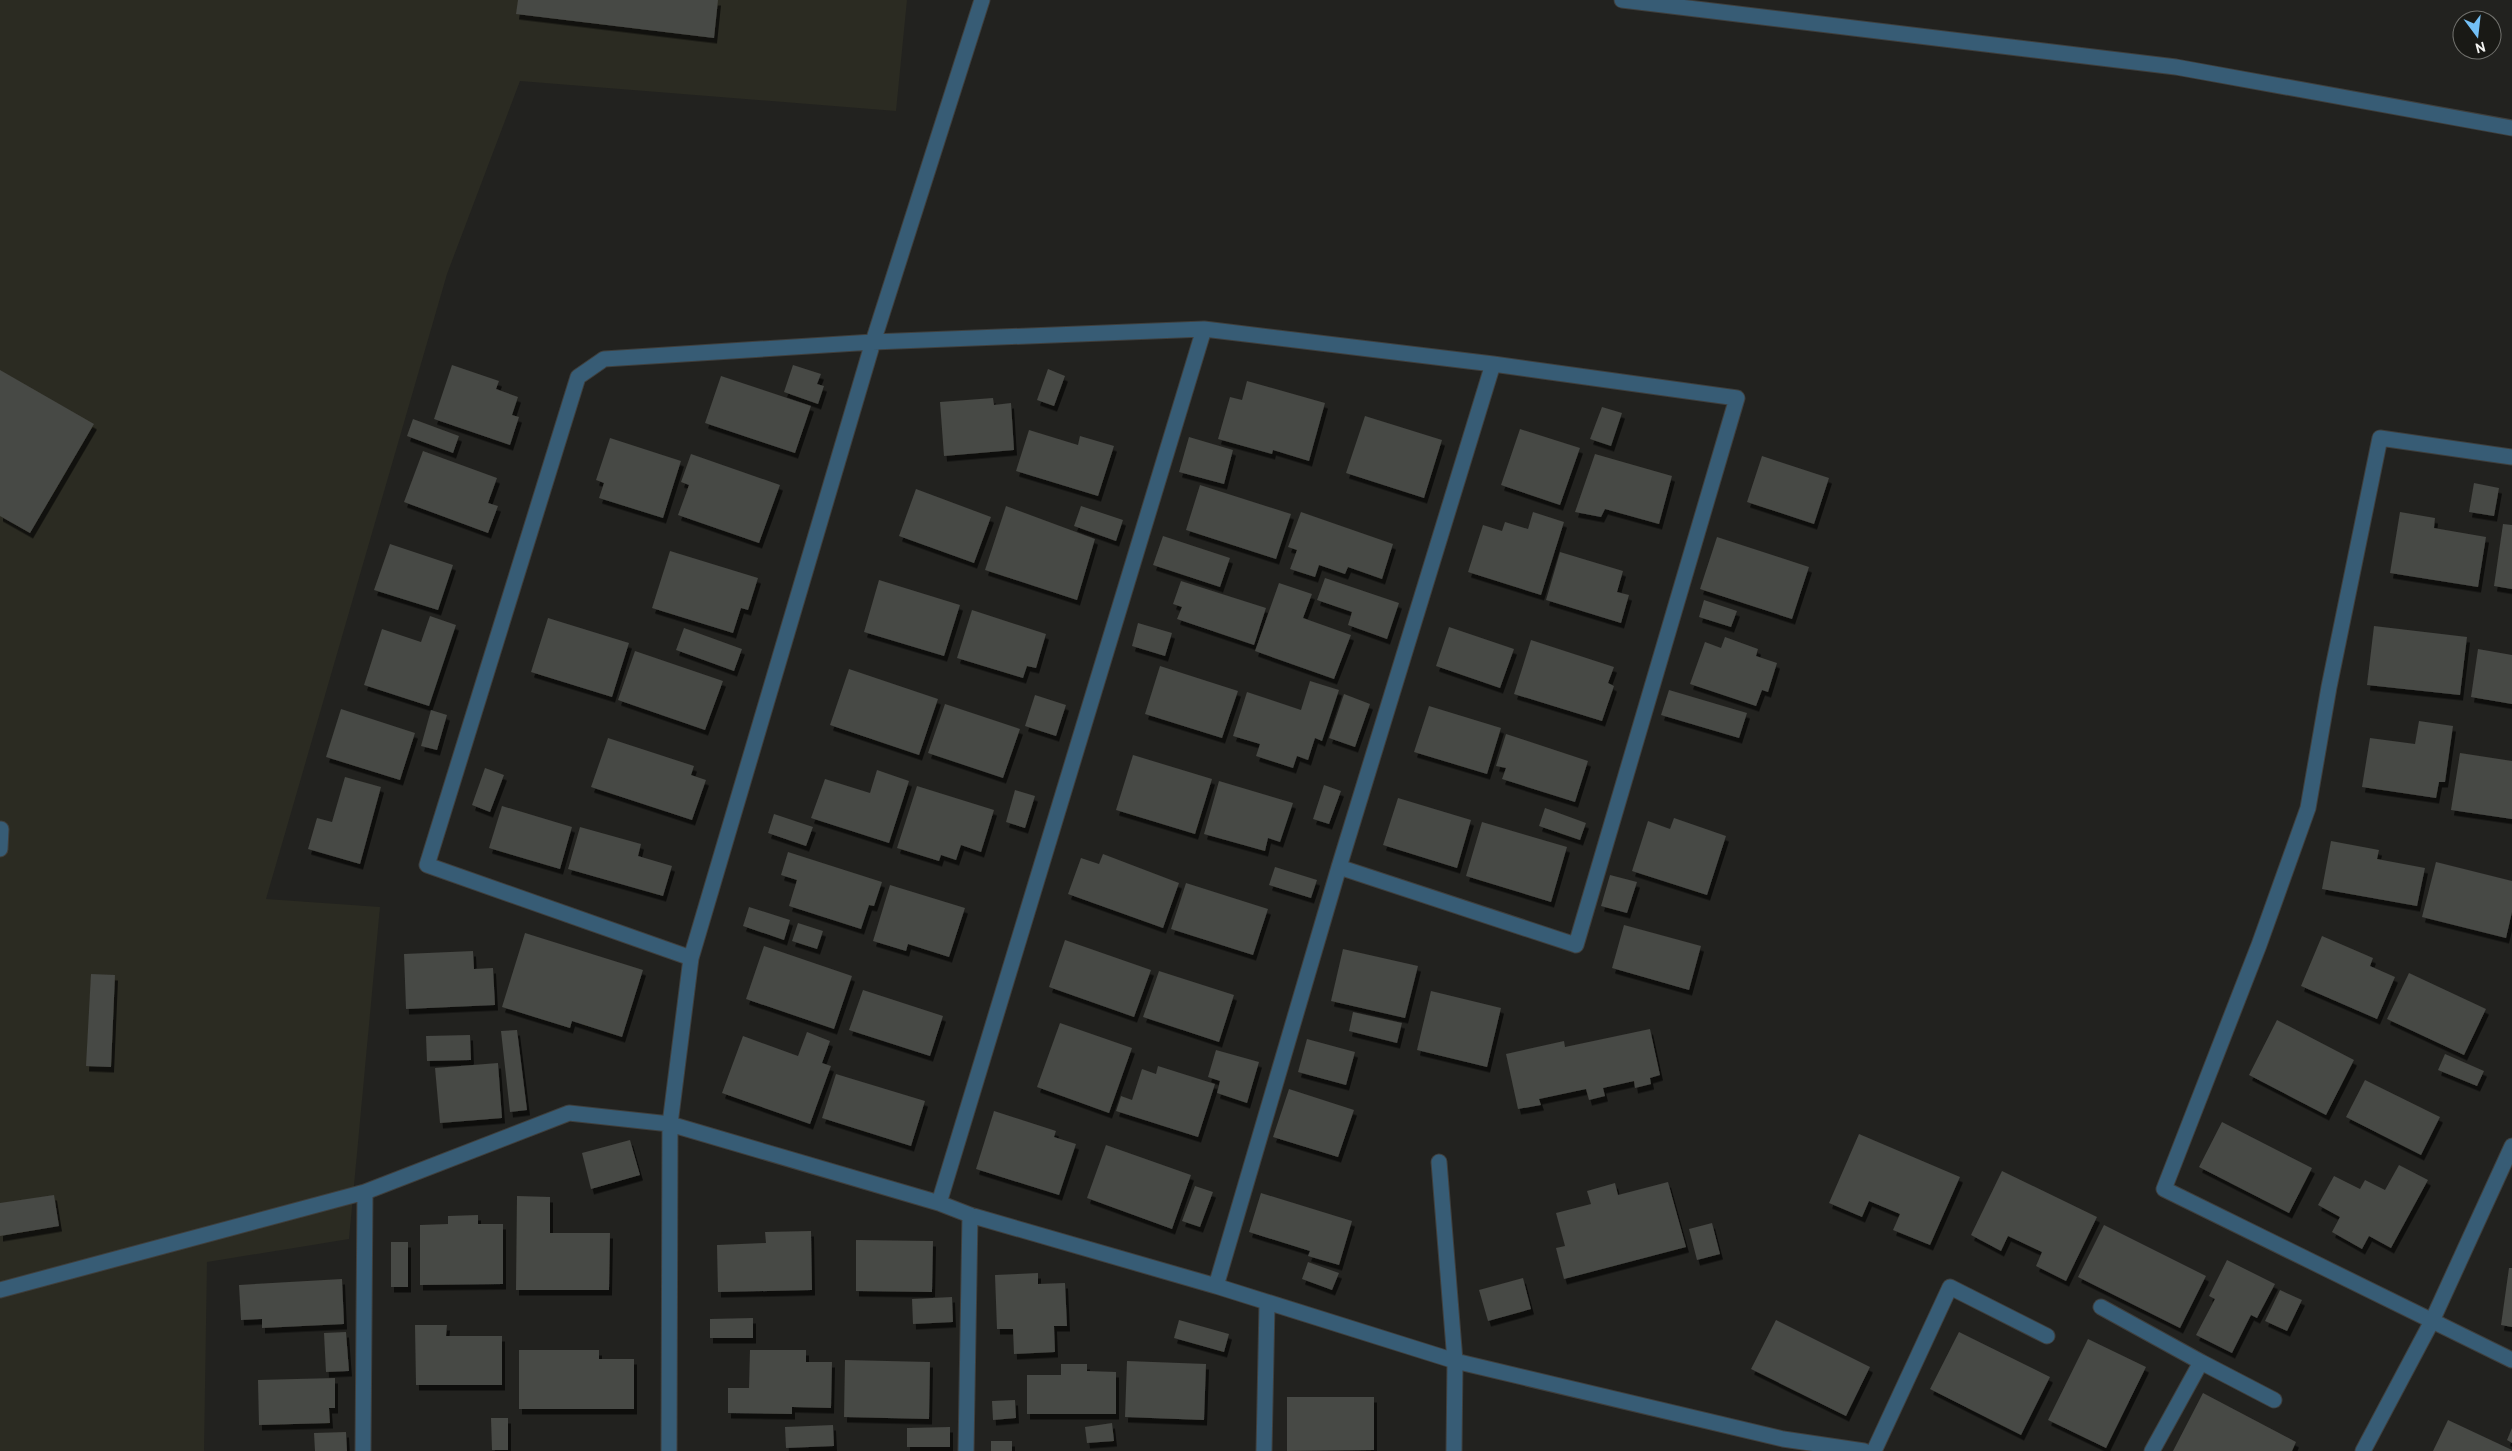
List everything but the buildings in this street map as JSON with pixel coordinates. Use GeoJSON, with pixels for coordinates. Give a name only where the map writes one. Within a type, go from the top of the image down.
{"type":"FeatureCollection","features":[{"type":"Feature","properties":{"kind":"street"},"geometry":{"type":"LineString","coordinates":[[669,1451],[670,1124],[691,958],[873,342],[982,0]]}},
{"type":"Feature","properties":{"kind":"street"},"geometry":{"type":"LineString","coordinates":[[1622,0],[2176,67],[2512,128]]}},
{"type":"Feature","properties":{"kind":"street"},"geometry":{"type":"LineString","coordinates":[[939,1203],[1204,329]]}},
{"type":"Feature","properties":{"kind":"street"},"geometry":{"type":"LineString","coordinates":[[691,958],[427,866],[578,377],[604,359],[873,342],[1204,329],[1493,364],[1737,398],[1576,945],[1339,867]]}},
{"type":"Feature","properties":{"kind":"street"},"geometry":{"type":"LineString","coordinates":[[1216,1286],[1339,867],[1493,364]]}},
{"type":"Feature","properties":{"kind":"street"},"geometry":{"type":"LineString","coordinates":[[2512,457],[2380,438],[2329,687],[2308,808],[2259,945],[2164,1189],[2512,1360]]}},
{"type":"Feature","properties":{"kind":"street"},"geometry":{"type":"LineString","coordinates":[[0,849],[1,829]]}},
{"type":"Feature","properties":{"kind":"street"},"geometry":{"type":"LineString","coordinates":[[0,1290],[365,1192],[569,1113],[670,1124],[939,1203],[970,1215],[1216,1286],[1266,1304],[1455,1361],[1783,1439],[1864,1451]]}},
{"type":"Feature","properties":{"kind":"street"},"geometry":{"type":"LineString","coordinates":[[2363,1451],[2432,1321],[2512,1146]]}},
{"type":"Feature","properties":{"kind":"street"},"geometry":{"type":"LineString","coordinates":[[1440,1162],[1455,1361],[1454,1451]]}},
{"type":"Feature","properties":{"kind":"street"},"geometry":{"type":"LineString","coordinates":[[363,1451],[365,1192]]}},
{"type":"Feature","properties":{"kind":"street"},"geometry":{"type":"LineString","coordinates":[[966,1451],[970,1215]]}},
{"type":"Feature","properties":{"kind":"street"},"geometry":{"type":"LineString","coordinates":[[1874,1451],[1950,1286],[2047,1336]]}},
{"type":"Feature","properties":{"kind":"street"},"geometry":{"type":"LineString","coordinates":[[1264,1451],[1266,1304]]}},
{"type":"Feature","properties":{"kind":"street"},"geometry":{"type":"LineString","coordinates":[[2100,1307],[2274,1400]]}},
{"type":"Feature","properties":{"kind":"street"},"geometry":{"type":"LineString","coordinates":[[2152,1451],[2201,1362]]}},
{"type":"Feature","properties":{"kind":"shaded area"},"geometry":{"type":"Polygon","coordinates":[[[0,0],[907,0],[896,111],[520,81],[447,274],[266,899],[380,907],[349,1239],[207,1262],[204,1451],[0,1451],[0,0]]]}}]}
